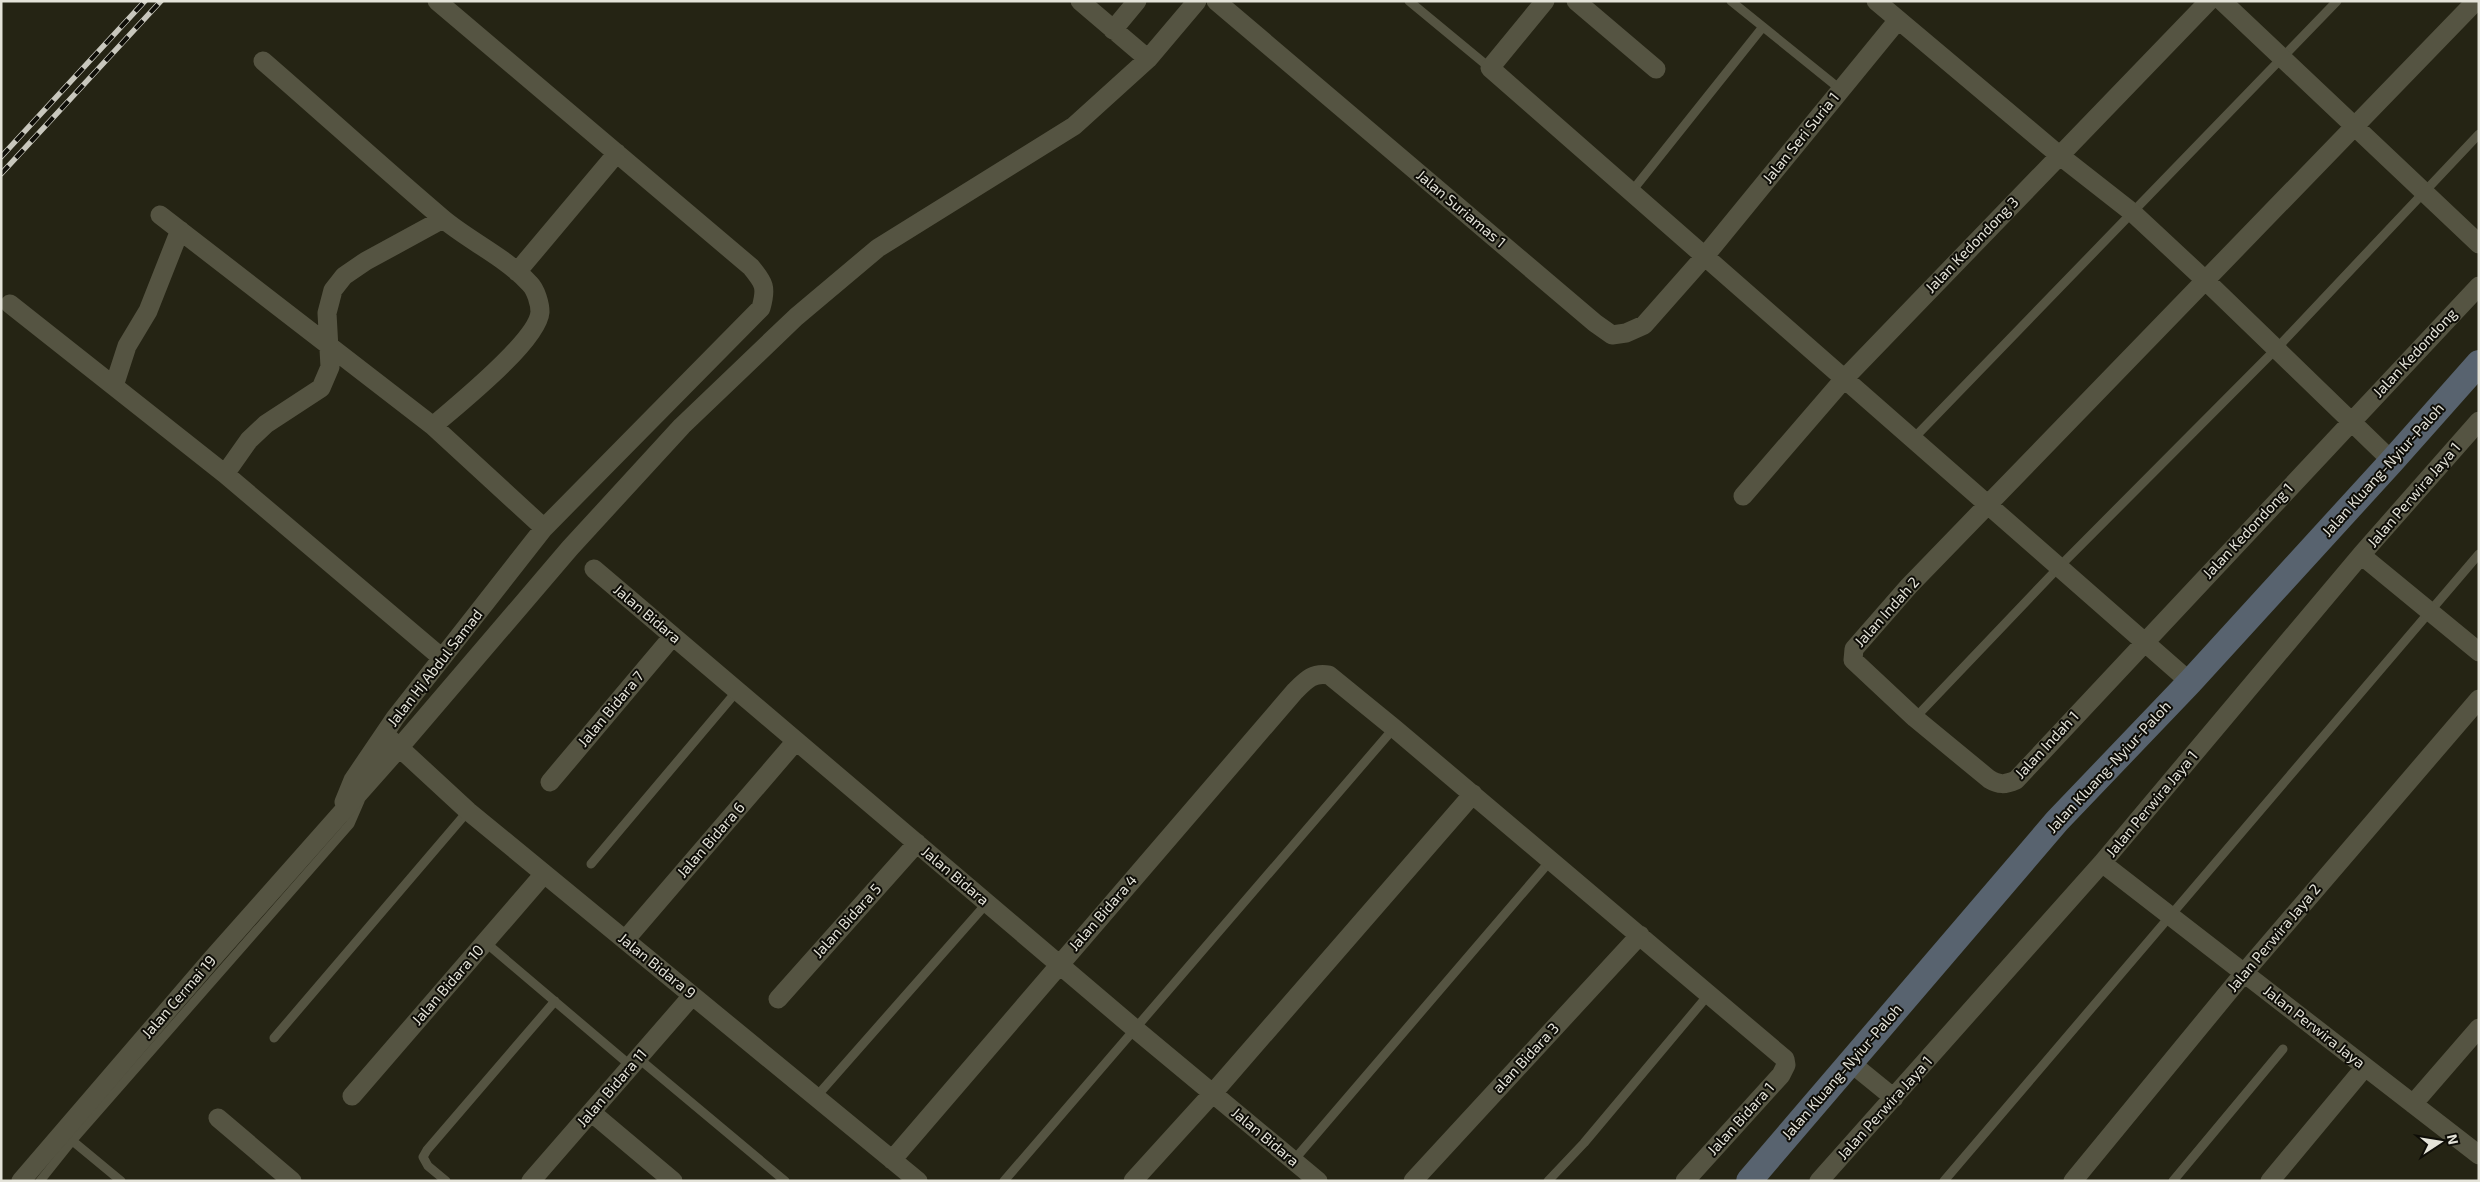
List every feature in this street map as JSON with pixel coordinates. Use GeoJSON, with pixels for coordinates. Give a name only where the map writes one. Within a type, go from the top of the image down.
{"type":"FeatureCollection","features":[{"type":"Feature","properties":{"kind":"street","name":"Jalan Hj Abdul Samad"},"geometry":{"type":"LineString","coordinates":[[345,820],[353,780],[442,658],[544,528],[761,308],[765,293],[763,281],[751,267],[437,1]]}},
{"type":"Feature","properties":{"kind":"street"},"geometry":{"type":"LineString","coordinates":[[1080,1],[1148,59]]}},
{"type":"Feature","properties":{"kind":"street"},"geometry":{"type":"LineString","coordinates":[[1114,30],[1137,1]]}},
{"type":"Feature","properties":{"kind":"street","name":"Jalan Cermai 19"},"geometry":{"type":"LineString","coordinates":[[20,1181],[67,1137],[345,820],[367,784],[570,548],[682,426],[796,317],[878,248],[1074,126],[1148,59],[1197,1]]}},
{"type":"Feature","properties":{"kind":"street","name":"Jalan Suriamas 1"},"geometry":{"type":"LineString","coordinates":[[1216,1],[1596,323],[1612,334],[1626,333],[1644,325],[1704,256]]}},
{"type":"Feature","properties":{"kind":"street"},"geometry":{"type":"LineString","coordinates":[[1544,1],[1490,68],[1632,190],[1704,256],[2190,682]]}},
{"type":"Feature","properties":{"kind":"street"},"geometry":{"type":"LineString","coordinates":[[1576,1],[1656,69]]}},
{"type":"Feature","properties":{"kind":"street"},"geometry":{"type":"LineString","coordinates":[[1876,1],[2132,214],[2277,348],[2392,461]]}},
{"type":"Feature","properties":{"kind":"street","name":"Jalan Kedondong 3"},"geometry":{"type":"LineString","coordinates":[[1743,496],[1844,379],[2209,1]]}},
{"type":"Feature","properties":{"kind":"street"},"geometry":{"type":"LineString","coordinates":[[2222,1],[2479,244]]}},
{"type":"Feature","properties":{"kind":"street"},"geometry":{"type":"LineString","coordinates":[[1987,504],[2476,1]]}},
{"type":"Feature","properties":{"kind":"street","name":"Jalan Seri Suria 1"},"geometry":{"type":"LineString","coordinates":[[1704,256],[1898,20]]}},
{"type":"Feature","properties":{"kind":"street"},"geometry":{"type":"LineString","coordinates":[[263,61],[443,218],[532,285],[537,296],[540,311],[537,325],[514,353],[432,426]]}},
{"type":"Feature","properties":{"kind":"street"},"geometry":{"type":"LineString","coordinates":[[517,272],[618,154]]}},
{"type":"Feature","properties":{"kind":"street"},"geometry":{"type":"LineString","coordinates":[[160,215],[432,426],[544,528]]}},
{"type":"Feature","properties":{"kind":"street"},"geometry":{"type":"LineString","coordinates":[[225,474],[248,440],[266,424],[321,388],[330,367],[327,313],[333,290],[344,276],[366,261],[443,218]]}},
{"type":"Feature","properties":{"kind":"street"},"geometry":{"type":"LineString","coordinates":[[114,386],[127,346],[148,311],[180,230]]}},
{"type":"Feature","properties":{"kind":"street","name":"Jalan Kedondong"},"geometry":{"type":"LineString","coordinates":[[2352,421],[2479,286]]}},
{"type":"Feature","properties":{"kind":"street"},"geometry":{"type":"LineString","coordinates":[[10,304],[225,474],[442,658]]}},
{"type":"Feature","properties":{"kind":"street","name":"Jalan Kluang-Nyiur-Paloh"},"geometry":{"type":"LineString","coordinates":[[1749,1181],[2057,820],[2190,682],[2479,363]]}},
{"type":"Feature","properties":{"kind":"street","name":"Jalan Kedondong 1"},"geometry":{"type":"LineString","coordinates":[[2144,641],[2352,421]]}},
{"type":"Feature","properties":{"kind":"street","name":"Jalan Perwira Jaya 1"},"geometry":{"type":"LineString","coordinates":[[1819,1181],[2102,862],[2361,555],[2479,421]]}},
{"type":"Feature","properties":{"kind":"street","name":"Jalan Indah 2"},"geometry":{"type":"LineString","coordinates":[[1915,718],[1860,668],[1853,660],[1852,654],[1909,586],[1987,504]]}},
{"type":"Feature","properties":{"kind":"street"},"geometry":{"type":"LineString","coordinates":[[2361,555],[2479,652]]}},
{"type":"Feature","properties":{"kind":"street","name":"Jalan Bidara"},"geometry":{"type":"LineString","coordinates":[[594,569],[1134,1028],[1318,1181]]}},
{"type":"Feature","properties":{"kind":"street","name":"Jalan Bidara 7"},"geometry":{"type":"LineString","coordinates":[[550,782],[673,636]]}},
{"type":"Feature","properties":{"kind":"street","name":"Jalan Indah 1"},"geometry":{"type":"LineString","coordinates":[[1915,718],[1989,779],[1998,784],[2006,784],[2016,780],[2144,641]]}},
{"type":"Feature","properties":{"kind":"street","name":"Jalan Bidara 4"},"geometry":{"type":"LineString","coordinates":[[892,1160],[1295,691],[1309,678],[1320,673],[1329,675],[1394,728]]}},
{"type":"Feature","properties":{"kind":"street","name":"Jalan Perwira Jaya 2"},"geometry":{"type":"LineString","coordinates":[[2076,1180],[2244,973],[2479,699]]}},
{"type":"Feature","properties":{"kind":"street"},"geometry":{"type":"LineString","coordinates":[[1394,728],[1709,993]]}},
{"type":"Feature","properties":{"kind":"street","name":"Jalan Bidara 9"},"geometry":{"type":"LineString","coordinates":[[385,734],[468,811],[918,1181]]}},
{"type":"Feature","properties":{"kind":"street","name":"Jalan Bidara 6"},"geometry":{"type":"LineString","coordinates":[[626,940],[796,741]]}},
{"type":"Feature","properties":{"kind":"street"},"geometry":{"type":"LineString","coordinates":[[1133,1181],[1213,1093],[1473,794]]}},
{"type":"Feature","properties":{"kind":"street","name":"Jalan Bidara 5"},"geometry":{"type":"LineString","coordinates":[[778,998],[917,843]]}},
{"type":"Feature","properties":{"kind":"street","name":"Jalan Perwira Jaya"},"geometry":{"type":"LineString","coordinates":[[2102,862],[2479,1155]]}},
{"type":"Feature","properties":{"kind":"street","name":"Jalan Bidara 10"},"geometry":{"type":"LineString","coordinates":[[352,1096],[544,874]]}},
{"type":"Feature","properties":{"kind":"street","name":"alan Bidara 3"},"geometry":{"type":"LineString","coordinates":[[1413,1181],[1640,935]]}},
{"type":"Feature","properties":{"kind":"street","name":"Jalan Bidara 1"},"geometry":{"type":"LineString","coordinates":[[1685,1181],[1781,1075],[1786,1065],[1780,1053],[1709,993]]}},
{"type":"Feature","properties":{"kind":"street","name":"Jalan Bidara 11"},"geometry":{"type":"LineString","coordinates":[[531,1181],[692,996]]}},
{"type":"Feature","properties":{"kind":"street"},"geometry":{"type":"LineString","coordinates":[[2413,1104],[2479,1028]]}},
{"type":"Feature","properties":{"kind":"street"},"geometry":{"type":"LineString","coordinates":[[1851,1063],[1894,1098]]}},
{"type":"Feature","properties":{"kind":"street"},"geometry":{"type":"LineString","coordinates":[[2270,1181],[2365,1067]]}},
{"type":"Feature","properties":{"kind":"street"},"geometry":{"type":"LineString","coordinates":[[591,1112],[673,1181]]}},
{"type":"Feature","properties":{"kind":"street"},"geometry":{"type":"LineString","coordinates":[[218,1118],[292,1181]]}},
{"type":"Feature","properties":{"kind":"lane"},"geometry":{"type":"LineString","coordinates":[[1409,1],[1490,68]]}},
{"type":"Feature","properties":{"kind":"lane"},"geometry":{"type":"LineString","coordinates":[[1731,1],[1762,28],[1840,89]]}},
{"type":"Feature","properties":{"kind":"lane"},"geometry":{"type":"LineString","coordinates":[[1913,439],[2283,59],[2337,1]]}},
{"type":"Feature","properties":{"kind":"lane"},"geometry":{"type":"LineString","coordinates":[[1632,190],[1762,28]]}},
{"type":"Feature","properties":{"kind":"lane"},"geometry":{"type":"LineString","coordinates":[[1915,718],[2059,567],[2277,348],[2479,134]]}},
{"type":"Feature","properties":{"kind":"lane"},"geometry":{"type":"LineString","coordinates":[[1944,1181],[2427,611],[2479,554]]}},
{"type":"Feature","properties":{"kind":"lane"},"geometry":{"type":"LineString","coordinates":[[591,864],[737,691]]}},
{"type":"Feature","properties":{"kind":"lane"},"geometry":{"type":"LineString","coordinates":[[1004,1181],[1394,728]]}},
{"type":"Feature","properties":{"kind":"lane"},"geometry":{"type":"LineString","coordinates":[[274,1038],[468,811]]}},
{"type":"Feature","properties":{"kind":"lane"},"geometry":{"type":"LineString","coordinates":[[1294,1160],[1552,860]]}},
{"type":"Feature","properties":{"kind":"lane"},"geometry":{"type":"LineString","coordinates":[[816,1097],[987,903]]}},
{"type":"Feature","properties":{"kind":"lane"},"geometry":{"type":"LineString","coordinates":[[485,942],[555,1001],[785,1181]]}},
{"type":"Feature","properties":{"kind":"lane"},"geometry":{"type":"LineString","coordinates":[[1548,1181],[1584,1143],[1709,993]]}},
{"type":"Feature","properties":{"kind":"lane"},"geometry":{"type":"LineString","coordinates":[[446,1181],[428,1166],[423,1157],[427,1150],[555,1001]]}},
{"type":"Feature","properties":{"kind":"lane"},"geometry":{"type":"LineString","coordinates":[[2173,1181],[2283,1049]]}},
{"type":"Feature","properties":{"kind":"lane"},"geometry":{"type":"LineString","coordinates":[[40,1181],[67,1137],[121,1181]]}},
{"type":"Feature","properties":{"kind":"railway"},"geometry":{"type":"LineString","coordinates":[[1,157],[145,1]]}},
{"type":"Feature","properties":{"kind":"railway"},"geometry":{"type":"LineString","coordinates":[[1,174],[161,1]]}}]}
